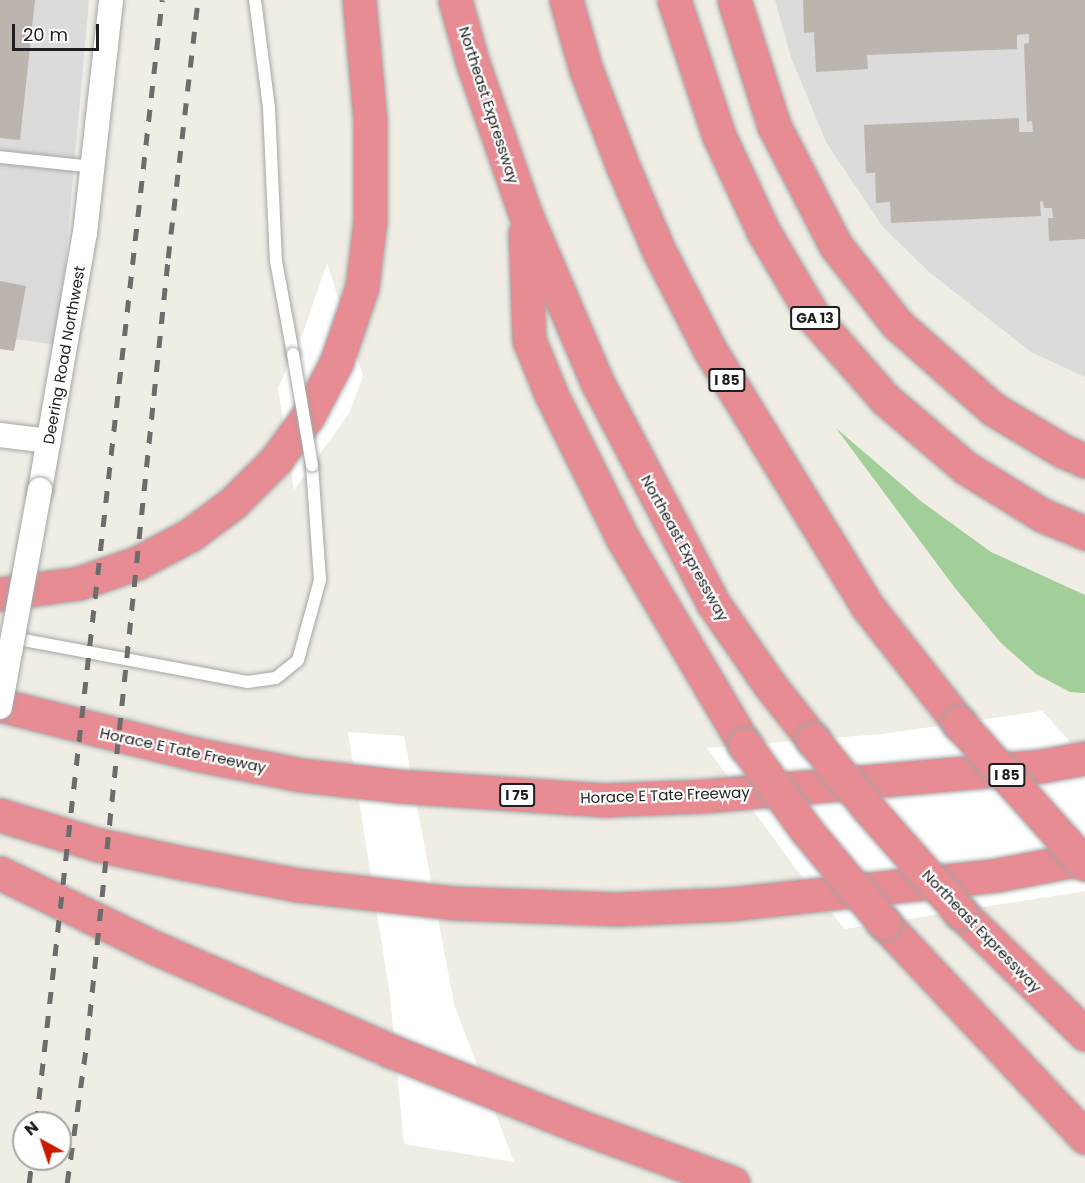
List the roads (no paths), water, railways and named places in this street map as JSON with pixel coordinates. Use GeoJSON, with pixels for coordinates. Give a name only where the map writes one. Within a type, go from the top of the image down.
{"type":"FeatureCollection","features":[{"type":"Feature","properties":{"kind":"highway"},"geometry":{"type":"LineString","coordinates":[[0,594],[79,583],[137,563],[190,534],[233,503],[276,460],[308,416],[336,363],[362,287],[370,221],[370,120],[359,0]]}},
{"type":"Feature","properties":{"kind":"highway","name":"Northeast Expressway"},"geometry":{"type":"LineString","coordinates":[[455,0],[472,61],[525,213],[597,382],[713,603],[769,684],[867,808],[960,912],[1085,1034]]}},
{"type":"Feature","properties":{"kind":"highway","name":"I 85"},"geometry":{"type":"LineString","coordinates":[[566,0],[586,70],[623,167],[659,251],[711,352],[867,606],[959,723],[1085,864]]}},
{"type":"Feature","properties":{"kind":"highway","name":"GA 13"},"geometry":{"type":"LineString","coordinates":[[674,0],[719,136],[763,231],[815,319],[885,399],[966,468],[1042,515],[1085,533]]}},
{"type":"Feature","properties":{"kind":"highway"},"geometry":{"type":"LineString","coordinates":[[734,0],[774,126],[836,246],[897,324],[993,409],[1063,452],[1085,461]]}},
{"type":"Feature","properties":{"kind":"highway"},"geometry":{"type":"LineString","coordinates":[[525,213],[529,340],[547,384],[623,538],[745,745],[806,830],[884,923],[1085,1137]]}},
{"type":"Feature","properties":{"kind":"highway","name":"Horace E Tate Freeway"},"geometry":{"type":"LineString","coordinates":[[0,706],[126,738],[301,775],[503,795],[604,800],[704,796],[1041,766],[1085,760]]}},
{"type":"Feature","properties":{"kind":"highway"},"geometry":{"type":"LineString","coordinates":[[0,815],[99,845],[188,864],[298,885],[453,903],[616,909],[731,904],[997,875],[1085,858]]}},
{"type":"Feature","properties":{"kind":"highway"},"geometry":{"type":"LineString","coordinates":[[1055,828],[1085,843]]}},
{"type":"Feature","properties":{"kind":"highway"},"geometry":{"type":"LineString","coordinates":[[0,873],[153,947],[391,1051],[576,1125],[734,1183]]}},
{"type":"Feature","properties":{"kind":"highway"},"geometry":{"type":"LineString","coordinates":[[576,1125],[693,1183]]}},
{"type":"Feature","properties":{"kind":"street","name":"Deering Road Northwest"},"geometry":{"type":"LineString","coordinates":[[0,706],[85,233],[111,0]]}},
{"type":"Feature","properties":{"kind":"street"},"geometry":{"type":"LineString","coordinates":[[0,435],[49,441]]}},
{"type":"Feature","properties":{"kind":"lane"},"geometry":{"type":"LineString","coordinates":[[13,638],[248,682],[276,678],[298,660],[320,580],[312,465],[276,261],[269,108],[255,0]]}},
{"type":"Feature","properties":{"kind":"lane"},"geometry":{"type":"LineString","coordinates":[[0,157],[93,168]]}},
{"type":"Feature","properties":{"kind":"railway"},"geometry":{"type":"LineString","coordinates":[[37,1111],[162,0]]}},
{"type":"Feature","properties":{"kind":"railway"},"geometry":{"type":"LineString","coordinates":[[67,1183],[87,1040],[168,258],[198,0]]}},
{"type":"Feature","properties":{"kind":"railway"},"geometry":{"type":"LineString","coordinates":[[29,1183],[30,1171]]}}]}
